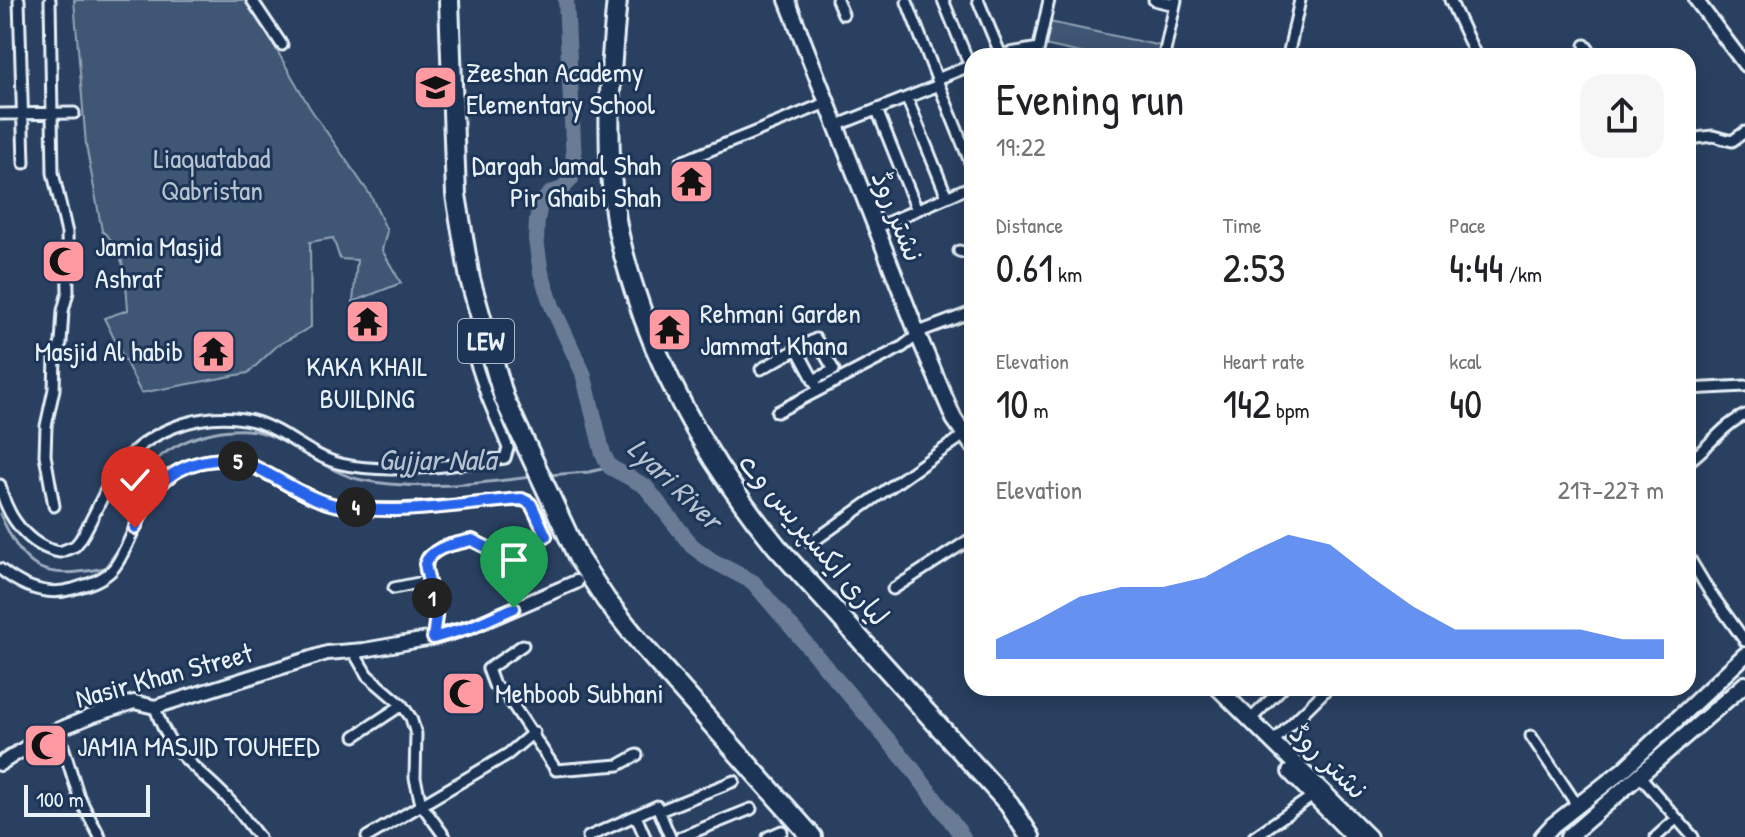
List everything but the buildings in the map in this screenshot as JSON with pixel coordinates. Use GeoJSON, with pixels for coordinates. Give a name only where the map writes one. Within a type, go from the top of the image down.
{"type":"FeatureCollection","features":[{"type":"Feature","properties":{"kind":"highway","name":"LEW"},"geometry":{"type":"LineString","coordinates":[[449,0],[456,195],[481,324],[504,398],[579,559],[606,600],[812,837]]}},
{"type":"Feature","properties":{"kind":"highway","name":"لیاری ایکسپریس وے"},"geometry":{"type":"LineString","coordinates":[[617,0],[608,108],[615,215],[643,319],[664,372],[691,425],[746,509],[1009,804],[1030,837]]}},
{"type":"Feature","properties":{"kind":"main road","name":"نشتر روڈ"},"geometry":{"type":"LineString","coordinates":[[787,0],[921,333],[964,424]]}},
{"type":"Feature","properties":{"kind":"main road","name":"نشتر روڈ"},"geometry":{"type":"LineString","coordinates":[[795,0],[921,333]]}},
{"type":"Feature","properties":{"kind":"main road"},"geometry":{"type":"LineString","coordinates":[[1542,837],[1623,770],[1745,655]]}},
{"type":"Feature","properties":{"kind":"main road"},"geometry":{"type":"LineString","coordinates":[[1571,836],[1745,684]]}},
{"type":"Feature","properties":{"kind":"main road","name":"نشتر روڈ"},"geometry":{"type":"LineString","coordinates":[[1217,696],[1317,792],[1369,837]]}},
{"type":"Feature","properties":{"kind":"main road","name":"نشتر روڈ"},"geometry":{"type":"LineString","coordinates":[[1226,696],[1273,742],[1354,837]]}},
{"type":"Feature","properties":{"kind":"street"},"geometry":{"type":"LineString","coordinates":[[19,0],[24,163]]}},
{"type":"Feature","properties":{"kind":"street"},"geometry":{"type":"LineString","coordinates":[[50,0],[53,173],[67,233],[68,292],[46,426],[45,455],[54,506]]}},
{"type":"Feature","properties":{"kind":"street"},"geometry":{"type":"LineString","coordinates":[[252,0],[282,45]]}},
{"type":"Feature","properties":{"kind":"street"},"geometry":{"type":"LineString","coordinates":[[837,0],[843,14]]}},
{"type":"Feature","properties":{"kind":"street"},"geometry":{"type":"LineString","coordinates":[[943,0],[964,49]]}},
{"type":"Feature","properties":{"kind":"street"},"geometry":{"type":"LineString","coordinates":[[978,0],[994,48]]}},
{"type":"Feature","properties":{"kind":"street"},"geometry":{"type":"LineString","coordinates":[[1154,0],[1176,2],[1166,48]]}},
{"type":"Feature","properties":{"kind":"street"},"geometry":{"type":"LineString","coordinates":[[1289,48],[1298,0]]}},
{"type":"Feature","properties":{"kind":"street"},"geometry":{"type":"LineString","coordinates":[[1450,0],[1472,48]]}},
{"type":"Feature","properties":{"kind":"street"},"geometry":{"type":"LineString","coordinates":[[1696,0],[1745,65]]}},
{"type":"Feature","properties":{"kind":"street"},"geometry":{"type":"LineString","coordinates":[[1039,48],[1046,1]]}},
{"type":"Feature","properties":{"kind":"street"},"geometry":{"type":"LineString","coordinates":[[907,2],[964,147]]}},
{"type":"Feature","properties":{"kind":"street"},"geometry":{"type":"LineString","coordinates":[[843,123],[907,98],[964,69]]}},
{"type":"Feature","properties":{"kind":"street"},"geometry":{"type":"LineString","coordinates":[[907,98],[947,197]]}},
{"type":"Feature","properties":{"kind":"street"},"geometry":{"type":"LineString","coordinates":[[681,162],[826,103]]}},
{"type":"Feature","properties":{"kind":"street"},"geometry":{"type":"LineString","coordinates":[[877,110],[917,210]]}},
{"type":"Feature","properties":{"kind":"street"},"geometry":{"type":"LineString","coordinates":[[0,114],[74,113]]}},
{"type":"Feature","properties":{"kind":"street"},"geometry":{"type":"LineString","coordinates":[[1696,138],[1713,136],[1732,141],[1745,132]]}},
{"type":"Feature","properties":{"kind":"street"},"geometry":{"type":"LineString","coordinates":[[882,225],[964,190]]}},
{"type":"Feature","properties":{"kind":"street"},"geometry":{"type":"LineString","coordinates":[[959,251],[964,252]]}},
{"type":"Feature","properties":{"kind":"street"},"geometry":{"type":"LineString","coordinates":[[777,412],[902,347],[921,333],[964,315]]}},
{"type":"Feature","properties":{"kind":"street"},"geometry":{"type":"LineString","coordinates":[[761,369],[816,339],[834,370],[813,380]]}},
{"type":"Feature","properties":{"kind":"street"},"geometry":{"type":"LineString","coordinates":[[0,485],[6,505],[19,526],[39,545],[60,552],[75,546],[80,540],[115,473],[130,456],[171,429],[196,420],[230,417],[255,421],[341,464],[415,467],[505,458],[508,448],[470,346]]}},
{"type":"Feature","properties":{"kind":"street"},"geometry":{"type":"LineString","coordinates":[[797,349],[819,390]]}},
{"type":"Feature","properties":{"kind":"street"},"geometry":{"type":"LineString","coordinates":[[1696,389],[1745,386]]}},
{"type":"Feature","properties":{"kind":"street"},"geometry":{"type":"LineString","coordinates":[[1696,456],[1736,419],[1745,415]]}},
{"type":"Feature","properties":{"kind":"street"},"geometry":{"type":"LineString","coordinates":[[811,543],[964,440]]}},
{"type":"Feature","properties":{"kind":"street"},"geometry":{"type":"LineString","coordinates":[[0,569],[22,583],[49,592],[66,591],[97,580],[111,571],[120,558],[148,500],[164,482],[184,467],[211,461],[240,462],[252,466],[313,497],[338,505],[411,508],[522,499],[531,504],[546,536],[492,550],[472,540],[442,547],[428,557],[425,564],[436,616],[433,638]]}},
{"type":"Feature","properties":{"kind":"street"},"geometry":{"type":"LineString","coordinates":[[893,589],[964,543]]}},
{"type":"Feature","properties":{"kind":"street"},"geometry":{"type":"LineString","coordinates":[[1696,569],[1745,641]]}},
{"type":"Feature","properties":{"kind":"street"},"geometry":{"type":"LineString","coordinates":[[394,588],[428,581]]}},
{"type":"Feature","properties":{"kind":"street","name":"Nasir Khan Street"},"geometry":{"type":"LineString","coordinates":[[0,764],[58,730],[134,702],[155,707],[327,653],[433,638],[471,627],[576,582]]}},
{"type":"Feature","properties":{"kind":"street"},"geometry":{"type":"LineString","coordinates":[[523,645],[488,669],[494,685],[505,693],[534,732],[556,770],[619,765],[637,755]]}},
{"type":"Feature","properties":{"kind":"street"},"geometry":{"type":"LineString","coordinates":[[353,651],[367,675],[402,705],[411,718],[416,734],[415,778],[421,804],[445,837]]}},
{"type":"Feature","properties":{"kind":"street"},"geometry":{"type":"LineString","coordinates":[[1250,720],[1274,696]]}},
{"type":"Feature","properties":{"kind":"street"},"geometry":{"type":"LineString","coordinates":[[1273,742],[1320,696]]}},
{"type":"Feature","properties":{"kind":"street"},"geometry":{"type":"LineString","coordinates":[[355,736],[402,705]]}},
{"type":"Feature","properties":{"kind":"street"},"geometry":{"type":"LineString","coordinates":[[155,707],[162,730],[176,751],[227,798],[259,837]]}},
{"type":"Feature","properties":{"kind":"street"},"geometry":{"type":"LineString","coordinates":[[58,730],[79,797],[100,837]]}},
{"type":"Feature","properties":{"kind":"street"},"geometry":{"type":"LineString","coordinates":[[367,837],[508,754],[534,732]]}},
{"type":"Feature","properties":{"kind":"street"},"geometry":{"type":"LineString","coordinates":[[1531,736],[1577,805]]}},
{"type":"Feature","properties":{"kind":"street"},"geometry":{"type":"LineString","coordinates":[[1639,775],[1693,837]]}},
{"type":"Feature","properties":{"kind":"street"},"geometry":{"type":"LineString","coordinates":[[659,811],[734,781]]}},
{"type":"Feature","properties":{"kind":"street"},"geometry":{"type":"LineString","coordinates":[[1254,837],[1317,792]]}},
{"type":"Feature","properties":{"kind":"street"},"geometry":{"type":"LineString","coordinates":[[588,837],[657,806],[670,837]]}},
{"type":"Feature","properties":{"kind":"street"},"geometry":{"type":"LineString","coordinates":[[681,837],[751,809]]}},
{"type":"Feature","properties":{"kind":"street"},"geometry":{"type":"LineString","coordinates":[[636,816],[645,837]]}},
{"type":"Feature","properties":{"kind":"street"},"geometry":{"type":"LineString","coordinates":[[1656,837],[1676,819]]}},
{"type":"Feature","properties":{"kind":"street"},"geometry":{"type":"LineString","coordinates":[[768,837],[782,831]]}},
{"type":"Feature","properties":{"kind":"green space","name":"Liaquatabad Qabristan"},"geometry":{"type":"Polygon","coordinates":[[[74,0],[244,0],[256,14],[310,108],[371,196],[387,231],[382,250],[401,283],[353,302],[357,260],[340,259],[333,238],[310,242],[311,327],[278,345],[248,373],[141,393],[104,318],[128,310],[126,288],[116,247],[102,231],[86,145],[74,0]]]}},
{"type":"Feature","properties":{"kind":"green space"},"geometry":{"type":"Polygon","coordinates":[[[1045,21],[1166,47],[1058,48],[1040,44],[1045,21]]]}},
{"type":"Feature","properties":{"kind":"waterway","name":"Lyari River"},"geometry":{"type":"LineString","coordinates":[[566,0],[574,162],[571,179],[540,204],[536,240],[541,273],[552,306],[583,373],[603,454],[610,467],[645,486],[692,546],[711,560],[753,582],[911,767],[963,837]]}},
{"type":"Feature","properties":{"kind":"waterway","name":"Gujjar Nala"},"geometry":{"type":"LineString","coordinates":[[130,528],[142,486],[152,465],[175,447],[206,434],[223,431],[255,431],[269,435],[339,472],[362,480],[404,485],[447,485],[531,477]]}},
{"type":"Feature","properties":{"kind":"waterway","name":"Gujjar Nala"},"geometry":{"type":"LineString","coordinates":[[547,475],[610,467]]}},
{"type":"Feature","properties":{"kind":"waterway","name":"Gujjar Nala"},"geometry":{"type":"LineString","coordinates":[[0,514],[28,560],[51,571],[66,573],[105,568],[124,542]]}},
{"type":"Feature","properties":{"kind":"place","name":"Zeeshan Academy Elementary School"},"geometry":{"type":"Point","coordinates":[435,88]}},
{"type":"Feature","properties":{"kind":"place","name":"Dargah Jamal Shah Pir Ghaibi Shah"},"geometry":{"type":"Point","coordinates":[692,181]}},
{"type":"Feature","properties":{"kind":"place","name":"Jamia Masjid Ashraf"},"geometry":{"type":"Point","coordinates":[64,262]}},
{"type":"Feature","properties":{"kind":"place","name":"KAKA KHAIL BUILDING"},"geometry":{"type":"Point","coordinates":[367,321]}},
{"type":"Feature","properties":{"kind":"place","name":"Rehmani Garden Jammat Khana"},"geometry":{"type":"Point","coordinates":[669,329]}},
{"type":"Feature","properties":{"kind":"place","name":"Masjid Al habib"},"geometry":{"type":"Point","coordinates":[214,351]}},
{"type":"Feature","properties":{"kind":"place","name":"Mehboob Subhani"},"geometry":{"type":"Point","coordinates":[464,693]}},
{"type":"Feature","properties":{"kind":"place","name":"JAMIA MASJID TOUHEED"},"geometry":{"type":"Point","coordinates":[46,746]}},
{"type":"Feature","properties":{"kind":"route"},"geometry":{"type":"LineString","coordinates":[[135,528],[148,500],[171,475],[184,467],[211,461],[226,460],[252,466],[313,497],[338,505],[411,508],[522,499],[531,504],[546,536],[492,550],[472,540],[442,547],[428,557],[425,564],[436,616],[433,638],[471,627],[514,608]]}}]}
